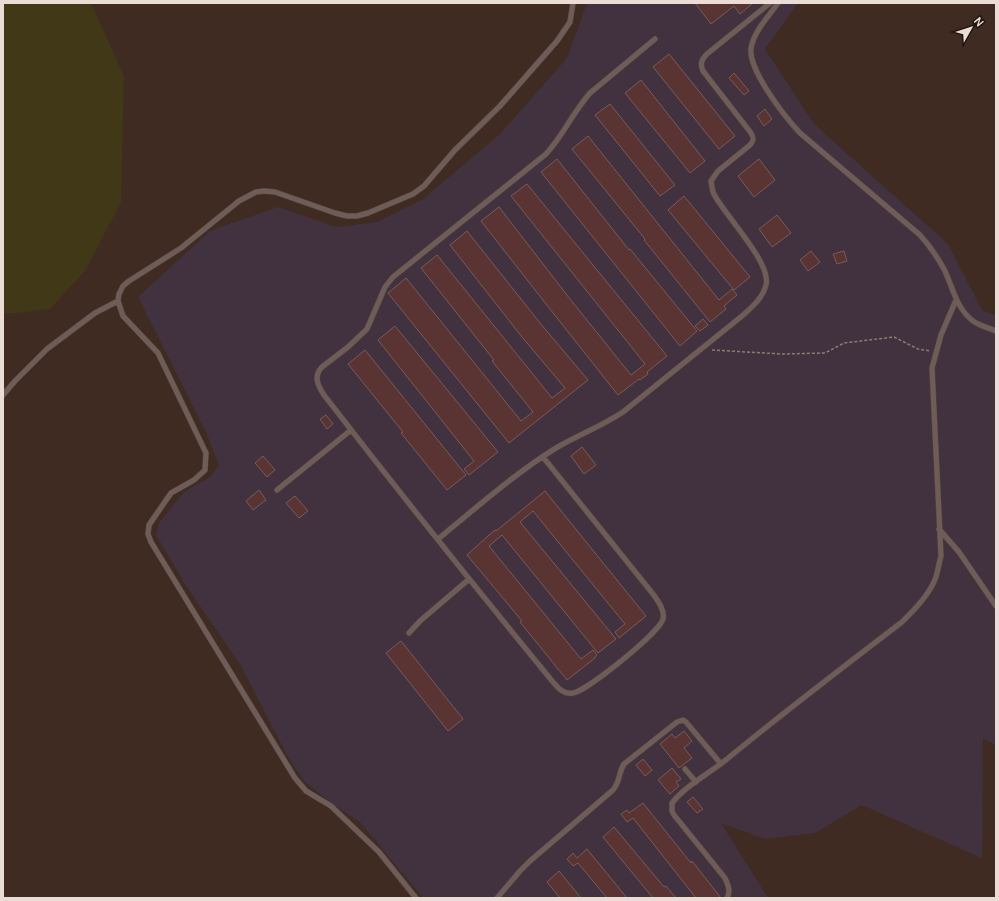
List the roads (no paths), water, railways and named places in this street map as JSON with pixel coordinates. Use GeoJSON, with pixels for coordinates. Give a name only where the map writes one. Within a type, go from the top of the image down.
{"type":"FeatureCollection","features":[{"type":"Feature","properties":{"kind":"lane"},"geometry":{"type":"LineString","coordinates":[[416,898],[379,852],[331,806],[306,791],[295,778],[151,542],[148,534],[149,525],[171,493],[194,480],[205,470],[206,453],[158,353],[123,316],[118,301],[119,294],[129,280],[168,257],[239,201],[256,192],[264,190],[275,192],[347,216],[357,216],[368,213],[413,194],[424,186],[455,150],[500,106],[557,41],[570,22],[573,3]]}},
{"type":"Feature","properties":{"kind":"lane"},"geometry":{"type":"LineString","coordinates":[[438,539],[543,457],[623,412],[742,316],[755,303],[766,287],[767,280],[763,265],[714,195],[711,181],[718,171],[752,143],[754,137],[704,71],[701,66],[701,62],[707,54],[770,3]]}},
{"type":"Feature","properties":{"kind":"lane"},"geometry":{"type":"LineString","coordinates":[[778,3],[762,25],[754,39],[751,49],[752,60],[767,89],[788,120],[800,133],[920,235],[939,260],[956,300],[974,321],[996,331]]}},
{"type":"Feature","properties":{"kind":"lane"},"geometry":{"type":"LineString","coordinates":[[543,457],[658,602],[664,614],[661,624],[638,646],[589,686],[573,693],[566,693],[559,689],[468,580],[438,539],[320,389],[317,382],[318,370],[348,347],[367,329],[386,287],[393,277],[546,154],[555,144],[582,102],[654,39]]}},
{"type":"Feature","properties":{"kind":"lane"},"geometry":{"type":"LineString","coordinates":[[727,898],[729,895],[725,878],[672,811],[672,807],[675,800],[696,782],[784,712],[902,622],[919,604],[936,578],[941,556],[932,368],[941,335],[956,300]]}},
{"type":"Feature","properties":{"kind":"lane"},"geometry":{"type":"LineString","coordinates":[[3,395],[14,381],[47,349],[95,313],[118,301]]}},
{"type":"Feature","properties":{"kind":"lane"},"geometry":{"type":"LineString","coordinates":[[278,490],[351,430]]}},
{"type":"Feature","properties":{"kind":"lane"},"geometry":{"type":"LineString","coordinates":[[939,529],[959,552],[996,606]]}},
{"type":"Feature","properties":{"kind":"lane"},"geometry":{"type":"LineString","coordinates":[[409,633],[420,621],[468,580]]}},
{"type":"Feature","properties":{"kind":"lane"},"geometry":{"type":"LineString","coordinates":[[498,898],[530,861],[613,790],[620,780],[622,767],[624,764],[677,722],[683,720],[686,722],[720,764]]}},
{"type":"Feature","properties":{"kind":"lane"},"geometry":{"type":"LineString","coordinates":[[685,769],[696,782]]}}]}
